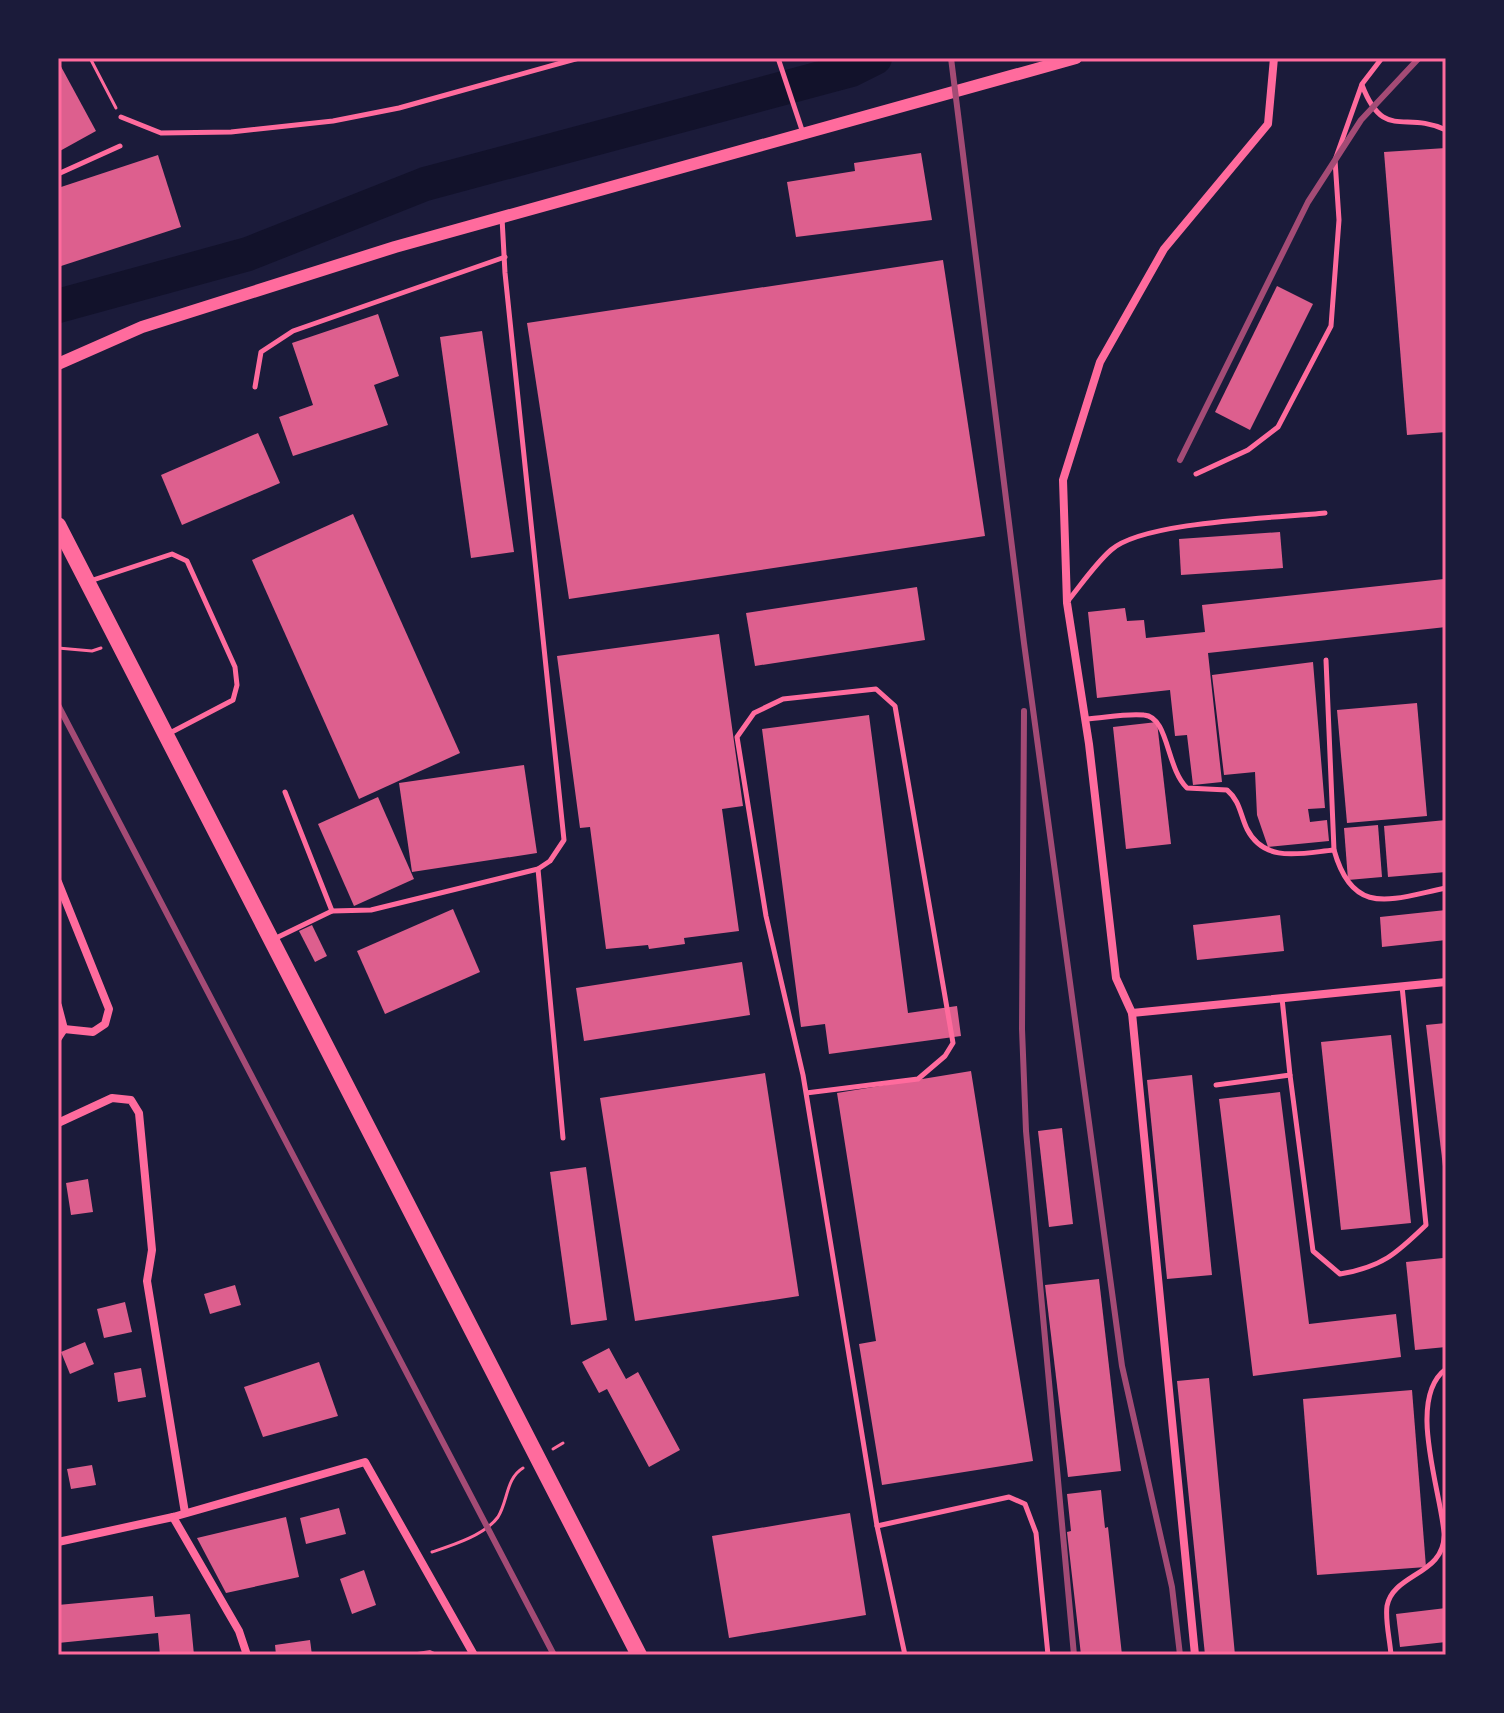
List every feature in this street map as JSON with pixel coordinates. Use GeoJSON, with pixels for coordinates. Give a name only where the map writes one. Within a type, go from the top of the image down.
{"type":"FeatureCollection","features":[{"type":"Feature","properties":{"kind":"main road"},"geometry":{"type":"LineString","coordinates":[[58,525],[274,939],[639,1655]]}},
{"type":"Feature","properties":{"kind":"street"},"geometry":{"type":"LineString","coordinates":[[58,364],[142,327],[502,217],[1076,58]]}},
{"type":"Feature","properties":{"kind":"street"},"geometry":{"type":"LineString","coordinates":[[1195,1655],[1132,1013],[1116,978],[1089,744],[1067,603],[1063,480],[1100,362],[1164,249],[1268,124],[1274,58]]}},
{"type":"Feature","properties":{"kind":"street"},"geometry":{"type":"LineString","coordinates":[[58,882],[109,1009],[105,1024],[93,1032],[64,1029]]}},
{"type":"Feature","properties":{"kind":"street"},"geometry":{"type":"LineString","coordinates":[[1132,1013],[1446,982]]}},
{"type":"Feature","properties":{"kind":"street"},"geometry":{"type":"LineString","coordinates":[[58,1006],[64,1029],[58,1038]]}},
{"type":"Feature","properties":{"kind":"street"},"geometry":{"type":"LineString","coordinates":[[58,1123],[112,1098],[131,1100],[139,1113],[152,1250],[147,1281],[185,1513]]}},
{"type":"Feature","properties":{"kind":"street"},"geometry":{"type":"LineString","coordinates":[[58,1542],[173,1517],[365,1462],[474,1655]]}},
{"type":"Feature","properties":{"kind":"street"},"geometry":{"type":"LineString","coordinates":[[173,1517],[239,1631],[247,1655]]}},
{"type":"Feature","properties":{"kind":"lane"},"geometry":{"type":"LineString","coordinates":[[121,117],[161,133],[231,132],[333,121],[399,108],[579,58]]}},
{"type":"Feature","properties":{"kind":"lane"},"geometry":{"type":"LineString","coordinates":[[778,58],[803,133]]}},
{"type":"Feature","properties":{"kind":"lane"},"geometry":{"type":"LineString","coordinates":[[1196,474],[1248,450],[1278,427],[1331,326],[1339,220],[1335,160],[1362,84],[1382,58]]}},
{"type":"Feature","properties":{"kind":"lane"},"geometry":{"type":"LineString","coordinates":[[1362,84],[1371,109],[1391,123],[1429,122],[1446,130]]}},
{"type":"Feature","properties":{"kind":"lane"},"geometry":{"type":"LineString","coordinates":[[58,174],[120,146]]}},
{"type":"Feature","properties":{"kind":"lane"},"geometry":{"type":"LineString","coordinates":[[274,939],[332,911],[371,910],[538,869],[550,861],[564,840],[502,217]]}},
{"type":"Feature","properties":{"kind":"lane"},"geometry":{"type":"LineString","coordinates":[[255,387],[261,352],[293,331],[505,257]]}},
{"type":"Feature","properties":{"kind":"lane"},"geometry":{"type":"LineString","coordinates":[[1067,603],[1112,549],[1124,541],[1156,531],[1325,513]]}},
{"type":"Feature","properties":{"kind":"lane"},"geometry":{"type":"LineString","coordinates":[[89,581],[172,554],[187,561],[235,667],[237,685],[233,700],[167,735]]}},
{"type":"Feature","properties":{"kind":"lane"},"geometry":{"type":"LineString","coordinates":[[1326,660],[1334,850],[1341,875],[1358,894],[1379,901],[1446,888]]}},
{"type":"Feature","properties":{"kind":"lane"},"geometry":{"type":"LineString","coordinates":[[806,1093],[918,1079],[945,1056],[953,1043],[895,706],[876,689],[783,699],[754,713],[737,737],[766,916],[806,1093],[877,1526],[905,1655]]}},
{"type":"Feature","properties":{"kind":"lane"},"geometry":{"type":"LineString","coordinates":[[1083,720],[1147,715],[1158,722],[1164,732],[1176,778],[1187,788],[1227,790],[1239,805],[1248,831],[1261,845],[1278,855],[1334,850]]}},
{"type":"Feature","properties":{"kind":"lane"},"geometry":{"type":"LineString","coordinates":[[285,792],[332,911]]}},
{"type":"Feature","properties":{"kind":"lane"},"geometry":{"type":"LineString","coordinates":[[538,869],[563,1138]]}},
{"type":"Feature","properties":{"kind":"lane"},"geometry":{"type":"LineString","coordinates":[[1282,998],[1313,1251],[1340,1274],[1369,1269],[1396,1255],[1426,1225],[1402,986]]}},
{"type":"Feature","properties":{"kind":"lane"},"geometry":{"type":"LineString","coordinates":[[1216,1085],[1290,1075]]}},
{"type":"Feature","properties":{"kind":"lane"},"geometry":{"type":"LineString","coordinates":[[1391,1655],[1387,1607],[1393,1591],[1425,1571],[1439,1557],[1444,1537],[1426,1419],[1432,1385],[1446,1369]]}},
{"type":"Feature","properties":{"kind":"lane"},"geometry":{"type":"LineString","coordinates":[[877,1526],[1009,1497],[1025,1504],[1036,1533],[1048,1655]]}},
{"type":"Feature","properties":{"kind":"path"},"geometry":{"type":"LineString","coordinates":[[90,58],[121,117]]}},
{"type":"Feature","properties":{"kind":"path"},"geometry":{"type":"LineString","coordinates":[[58,648],[92,651]]}},
{"type":"Feature","properties":{"kind":"path"},"geometry":{"type":"LineString","coordinates":[[438,1550],[489,1528],[499,1514],[516,1472],[563,1443]]}},
{"type":"Feature","properties":{"kind":"building"},"geometry":{"type":"Polygon","coordinates":[[[58,61],[96,131],[58,152],[58,61]]]}},
{"type":"Feature","properties":{"kind":"building"},"geometry":{"type":"Polygon","coordinates":[[[1446,148],[1446,432],[1407,435],[1384,152],[1446,148]]]}},
{"type":"Feature","properties":{"kind":"building"},"geometry":{"type":"Polygon","coordinates":[[[921,153],[932,220],[796,237],[787,182],[855,171],[854,163],[921,153]]]}},
{"type":"Feature","properties":{"kind":"building"},"geometry":{"type":"Polygon","coordinates":[[[158,155],[181,227],[58,267],[58,188],[158,155]]]}},
{"type":"Feature","properties":{"kind":"building"},"geometry":{"type":"Polygon","coordinates":[[[943,260],[985,536],[569,599],[527,323],[943,260]]]}},
{"type":"Feature","properties":{"kind":"building"},"geometry":{"type":"Polygon","coordinates":[[[1277,286],[1313,304],[1250,430],[1215,412],[1277,286]]]}},
{"type":"Feature","properties":{"kind":"building"},"geometry":{"type":"Polygon","coordinates":[[[378,314],[399,376],[374,385],[388,425],[293,456],[279,417],[313,405],[292,343],[378,314]]]}},
{"type":"Feature","properties":{"kind":"building"},"geometry":{"type":"Polygon","coordinates":[[[482,331],[514,552],[471,558],[440,337],[482,331]]]}},
{"type":"Feature","properties":{"kind":"building"},"geometry":{"type":"Polygon","coordinates":[[[258,433],[280,483],[182,525],[161,475],[258,433]]]}},
{"type":"Feature","properties":{"kind":"building"},"geometry":{"type":"Polygon","coordinates":[[[353,514],[460,753],[359,799],[252,560],[353,514]]]}},
{"type":"Feature","properties":{"kind":"building"},"geometry":{"type":"Polygon","coordinates":[[[1280,532],[1283,568],[1181,575],[1179,539],[1280,532]]]}},
{"type":"Feature","properties":{"kind":"building"},"geometry":{"type":"Polygon","coordinates":[[[1444,579],[1446,627],[1208,653],[1222,782],[1193,785],[1187,735],[1175,736],[1170,690],[1097,698],[1088,612],[1125,608],[1127,621],[1144,620],[1146,638],[1205,632],[1202,605],[1444,579]]]}},
{"type":"Feature","properties":{"kind":"building"},"geometry":{"type":"Polygon","coordinates":[[[917,587],[925,640],[755,666],[746,613],[917,587]]]}},
{"type":"Feature","properties":{"kind":"building"},"geometry":{"type":"Polygon","coordinates":[[[719,634],[743,806],[722,809],[739,931],[684,938],[685,944],[649,949],[648,945],[606,949],[590,827],[580,828],[557,656],[719,634]]]}},
{"type":"Feature","properties":{"kind":"building"},"geometry":{"type":"Polygon","coordinates":[[[1313,662],[1325,808],[1308,809],[1310,822],[1327,820],[1329,841],[1268,847],[1257,815],[1255,772],[1224,775],[1212,675],[1313,662]]]}},
{"type":"Feature","properties":{"kind":"building"},"geometry":{"type":"Polygon","coordinates":[[[1417,703],[1427,816],[1347,823],[1337,710],[1417,703]]]}},
{"type":"Feature","properties":{"kind":"building"},"geometry":{"type":"Polygon","coordinates":[[[869,715],[908,1013],[957,1006],[961,1036],[829,1054],[825,1024],[801,1027],[762,729],[869,715]]]}},
{"type":"Feature","properties":{"kind":"building"},"geometry":{"type":"Polygon","coordinates":[[[1157,722],[1171,844],[1126,849],[1113,727],[1157,722]]]}},
{"type":"Feature","properties":{"kind":"building"},"geometry":{"type":"Polygon","coordinates":[[[524,765],[537,853],[412,872],[399,783],[524,765]]]}},
{"type":"Feature","properties":{"kind":"building"},"geometry":{"type":"Polygon","coordinates":[[[378,797],[414,879],[354,906],[318,824],[378,797]]]}},
{"type":"Feature","properties":{"kind":"building"},"geometry":{"type":"Polygon","coordinates":[[[1446,820],[1446,872],[1388,877],[1384,826],[1446,820]]]}},
{"type":"Feature","properties":{"kind":"building"},"geometry":{"type":"Polygon","coordinates":[[[1378,825],[1382,877],[1348,880],[1344,828],[1378,825]]]}},
{"type":"Feature","properties":{"kind":"building"},"geometry":{"type":"Polygon","coordinates":[[[453,909],[480,972],[385,1014],[357,951],[453,909]]]}},
{"type":"Feature","properties":{"kind":"building"},"geometry":{"type":"Polygon","coordinates":[[[1446,910],[1446,940],[1382,947],[1380,917],[1446,910]]]}},
{"type":"Feature","properties":{"kind":"building"},"geometry":{"type":"Polygon","coordinates":[[[1280,915],[1284,951],[1197,960],[1193,925],[1280,915]]]}},
{"type":"Feature","properties":{"kind":"building"},"geometry":{"type":"Polygon","coordinates":[[[312,925],[327,956],[315,962],[299,931],[312,925]]]}},
{"type":"Feature","properties":{"kind":"building"},"geometry":{"type":"Polygon","coordinates":[[[742,962],[750,1015],[584,1041],[576,988],[742,962]]]}},
{"type":"Feature","properties":{"kind":"building"},"geometry":{"type":"Polygon","coordinates":[[[1446,1023],[1446,1175],[1444,1175],[1426,1025],[1446,1023]]]}},
{"type":"Feature","properties":{"kind":"building"},"geometry":{"type":"Polygon","coordinates":[[[1391,1035],[1411,1223],[1341,1230],[1321,1042],[1391,1035]]]}},
{"type":"Feature","properties":{"kind":"building"},"geometry":{"type":"Polygon","coordinates":[[[971,1071],[1033,1461],[882,1485],[859,1344],[876,1341],[837,1093],[971,1071]]]}},
{"type":"Feature","properties":{"kind":"building"},"geometry":{"type":"Polygon","coordinates":[[[765,1073],[799,1296],[635,1321],[600,1098],[765,1073]]]}},
{"type":"Feature","properties":{"kind":"building"},"geometry":{"type":"Polygon","coordinates":[[[1192,1075],[1212,1275],[1167,1279],[1147,1080],[1192,1075]]]}},
{"type":"Feature","properties":{"kind":"building"},"geometry":{"type":"Polygon","coordinates":[[[1280,1092],[1309,1324],[1396,1314],[1401,1357],[1253,1376],[1219,1099],[1280,1092]]]}},
{"type":"Feature","properties":{"kind":"building"},"geometry":{"type":"Polygon","coordinates":[[[1062,1128],[1073,1224],[1049,1227],[1038,1131],[1062,1128]]]}},
{"type":"Feature","properties":{"kind":"building"},"geometry":{"type":"Polygon","coordinates":[[[586,1167],[607,1320],[571,1325],[550,1172],[586,1167]]]}},
{"type":"Feature","properties":{"kind":"building"},"geometry":{"type":"Polygon","coordinates":[[[88,1179],[93,1212],[71,1215],[66,1183],[88,1179]]]}},
{"type":"Feature","properties":{"kind":"building"},"geometry":{"type":"Polygon","coordinates":[[[1443,1258],[1446,1347],[1415,1350],[1406,1262],[1443,1258]]]}},
{"type":"Feature","properties":{"kind":"building"},"geometry":{"type":"Polygon","coordinates":[[[1099,1279],[1121,1471],[1068,1477],[1045,1285],[1099,1279]]]}},
{"type":"Feature","properties":{"kind":"building"},"geometry":{"type":"Polygon","coordinates":[[[235,1285],[241,1305],[210,1314],[204,1294],[235,1285]]]}},
{"type":"Feature","properties":{"kind":"building"},"geometry":{"type":"Polygon","coordinates":[[[125,1302],[132,1332],[104,1338],[97,1309],[125,1302]]]}},
{"type":"Feature","properties":{"kind":"building"},"geometry":{"type":"Polygon","coordinates":[[[85,1342],[94,1364],[70,1374],[61,1352],[85,1342]]]}},
{"type":"Feature","properties":{"kind":"building"},"geometry":{"type":"Polygon","coordinates":[[[609,1348],[626,1379],[638,1372],[680,1450],[649,1467],[607,1389],[599,1393],[582,1362],[609,1348]]]}},
{"type":"Feature","properties":{"kind":"building"},"geometry":{"type":"Polygon","coordinates":[[[319,1362],[338,1416],[263,1437],[244,1387],[319,1362]]]}},
{"type":"Feature","properties":{"kind":"building"},"geometry":{"type":"Polygon","coordinates":[[[141,1368],[146,1397],[118,1402],[114,1373],[141,1368]]]}},
{"type":"Feature","properties":{"kind":"building"},"geometry":{"type":"Polygon","coordinates":[[[1209,1378],[1235,1655],[1205,1655],[1177,1381],[1209,1378]]]}},
{"type":"Feature","properties":{"kind":"building"},"geometry":{"type":"Polygon","coordinates":[[[1412,1390],[1426,1567],[1317,1575],[1303,1399],[1412,1390]]]}},
{"type":"Feature","properties":{"kind":"building"},"geometry":{"type":"Polygon","coordinates":[[[92,1465],[96,1485],[71,1489],[67,1469],[92,1465]]]}},
{"type":"Feature","properties":{"kind":"building"},"geometry":{"type":"Polygon","coordinates":[[[1101,1490],[1122,1655],[1081,1655],[1067,1532],[1071,1531],[1067,1494],[1101,1490]]]}},
{"type":"Feature","properties":{"kind":"building"},"geometry":{"type":"Polygon","coordinates":[[[339,1508],[346,1534],[306,1544],[300,1518],[339,1508]]]}},
{"type":"Feature","properties":{"kind":"building"},"geometry":{"type":"Polygon","coordinates":[[[850,1513],[866,1615],[729,1638],[712,1536],[850,1513]]]}},
{"type":"Feature","properties":{"kind":"building"},"geometry":{"type":"Polygon","coordinates":[[[286,1517],[299,1577],[226,1593],[197,1538],[286,1517]]]}},
{"type":"Feature","properties":{"kind":"building"},"geometry":{"type":"Polygon","coordinates":[[[364,1570],[376,1605],[352,1614],[340,1579],[364,1570]]]}},
{"type":"Feature","properties":{"kind":"building"},"geometry":{"type":"Polygon","coordinates":[[[153,1596],[155,1617],[190,1614],[194,1655],[160,1655],[158,1633],[58,1643],[58,1605],[153,1596]]]}},
{"type":"Feature","properties":{"kind":"building"},"geometry":{"type":"Polygon","coordinates":[[[1446,1608],[1446,1642],[1400,1647],[1396,1614],[1446,1608]]]}},
{"type":"Feature","properties":{"kind":"building"},"geometry":{"type":"Polygon","coordinates":[[[310,1640],[312,1655],[276,1655],[275,1645],[310,1640]]]}},
{"type":"Feature","properties":{"kind":"building"},"geometry":{"type":"Polygon","coordinates":[[[430,1650],[441,1655],[411,1653],[430,1650]]]}},
{"type":"Feature","properties":{"kind":"waterway"},"geometry":{"type":"LineString","coordinates":[[58,306],[248,254],[425,184],[851,70],[875,58]]}},
{"type":"Feature","properties":{"kind":"railway"},"geometry":{"type":"LineString","coordinates":[[951,58],[1024,643],[1122,1366],[1172,1587],[1180,1655]]}},
{"type":"Feature","properties":{"kind":"railway"},"geometry":{"type":"LineString","coordinates":[[1180,460],[1308,202],[1361,120],[1419,58]]}},
{"type":"Feature","properties":{"kind":"railway"},"geometry":{"type":"LineString","coordinates":[[58,705],[554,1655]]}},
{"type":"Feature","properties":{"kind":"railway"},"geometry":{"type":"LineString","coordinates":[[1024,711],[1022,1029],[1026,1131],[1074,1655]]}}]}
